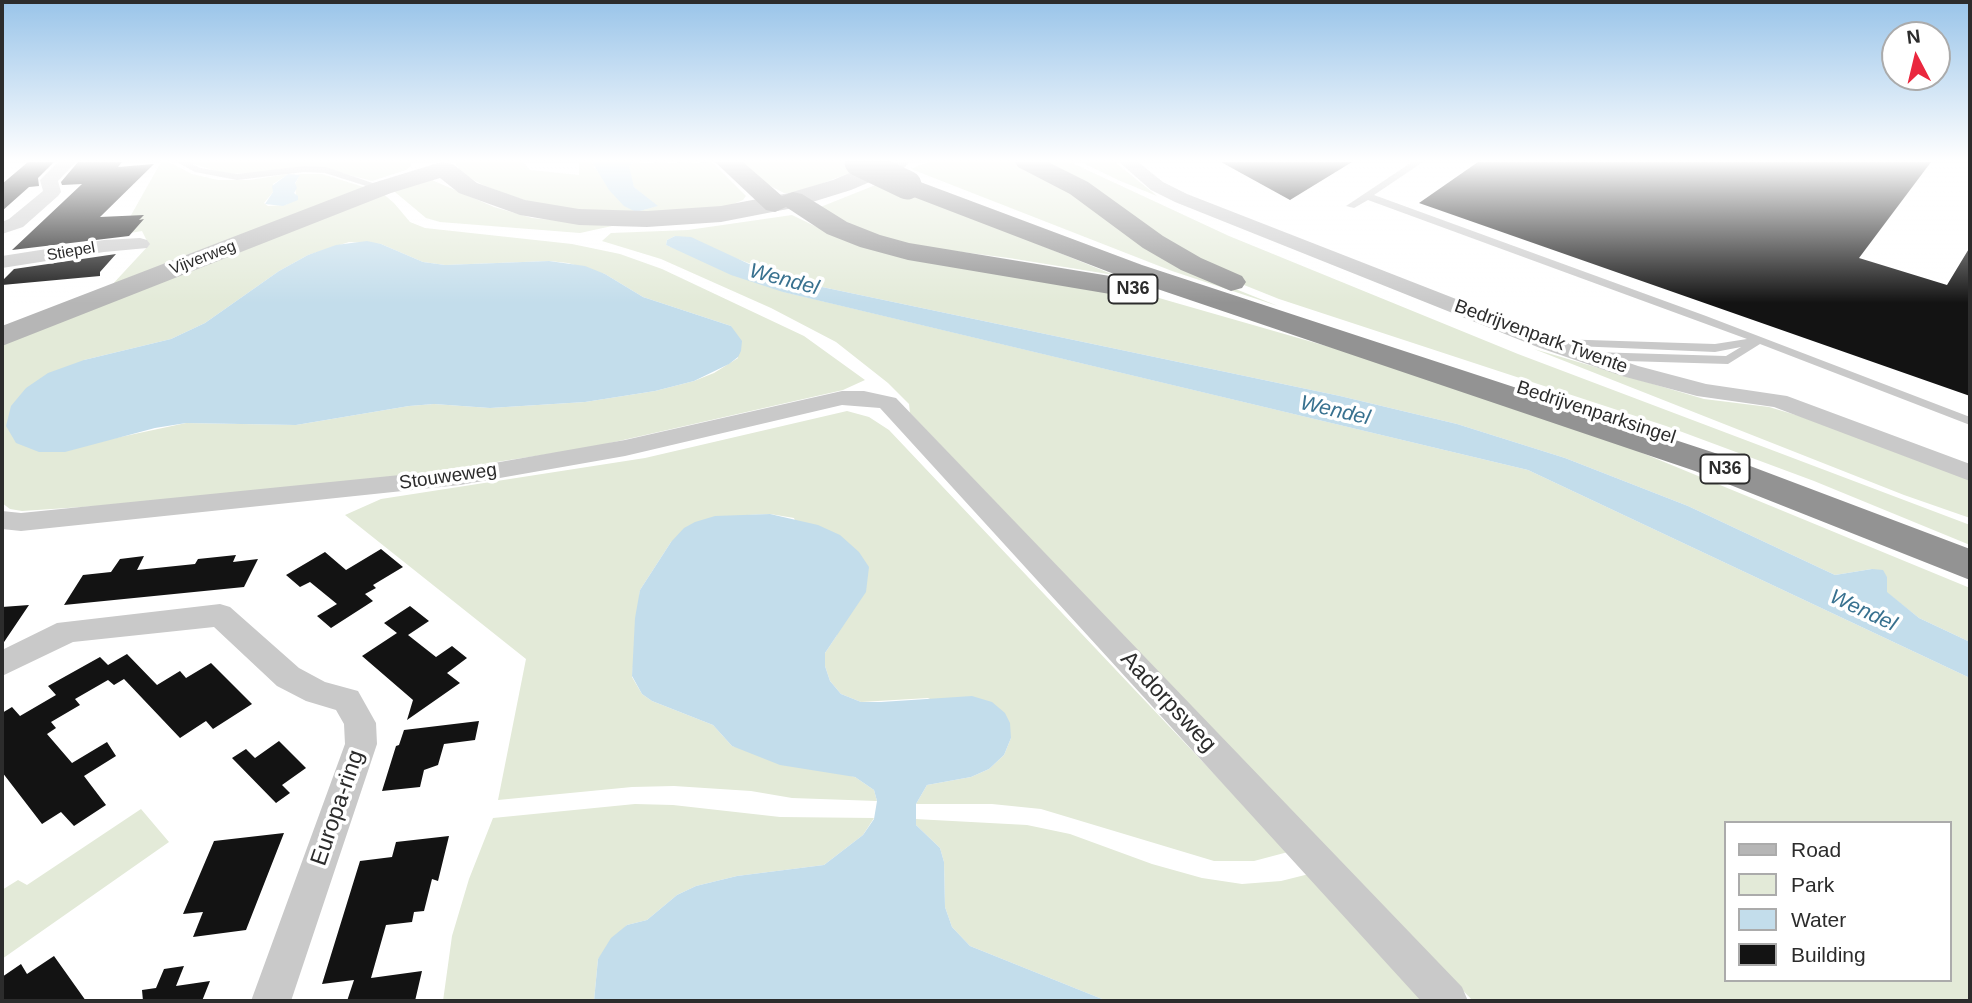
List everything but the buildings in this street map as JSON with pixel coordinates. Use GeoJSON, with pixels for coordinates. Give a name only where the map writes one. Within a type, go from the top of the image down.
{"type":"FeatureCollection","features":[{"type":"Feature","properties":{"kind":"highway","name":"N36"},"geometry":{"type":"LineString","coordinates":[[798,209],[870,241],[908,251],[1036,270],[1128,288],[1354,355],[1475,385]]}},
{"type":"Feature","properties":{"kind":"highway","name":"N36"},"geometry":{"type":"LineString","coordinates":[[985,209],[1132,271],[1475,385]]}},
{"type":"Feature","properties":{"kind":"highway","name":"N36"},"geometry":{"type":"LineString","coordinates":[[993,209],[1076,241],[1336,328]]}},
{"type":"Feature","properties":{"kind":"highway","name":"N36"},"geometry":{"type":"LineString","coordinates":[[1108,209],[1153,242],[1191,264],[1336,328]]}},
{"type":"Feature","properties":{"kind":"highway","name":"Bedrijvenparksingel"},"geometry":{"type":"LineString","coordinates":[[1336,328],[1764,469],[1970,551]]}},
{"type":"Feature","properties":{"kind":"highway","name":"Bedrijvenparksingel"},"geometry":{"type":"LineString","coordinates":[[1475,385],[1708,463],[1970,565]]}},
{"type":"Feature","properties":{"kind":"main road","name":"Vijverweg"},"geometry":{"type":"LineString","coordinates":[[2,337],[320,209]]}},
{"type":"Feature","properties":{"kind":"main road","name":"Vijverweg"},"geometry":{"type":"LineString","coordinates":[[537,209],[579,217],[679,218],[739,209]]}},
{"type":"Feature","properties":{"kind":"street"},"geometry":{"type":"LineString","coordinates":[[2,228],[16,223],[32,209]]}},
{"type":"Feature","properties":{"kind":"street","name":"Bedrijvenpark Twente"},"geometry":{"type":"LineString","coordinates":[[1208,209],[1548,343],[1705,391],[1779,401],[1970,472]]}},
{"type":"Feature","properties":{"kind":"street","name":"Stiepel"},"geometry":{"type":"LineString","coordinates":[[2,262],[104,246],[140,244]]}},
{"type":"Feature","properties":{"kind":"street","name":"Stouweweg"},"geometry":{"type":"LineString","coordinates":[[2,520],[22,522],[448,478],[625,448],[842,398],[864,398],[888,403]]}},
{"type":"Feature","properties":{"kind":"street","name":"Aadorpsweg"},"geometry":{"type":"LineString","coordinates":[[888,403],[1448,1001]]}},
{"type":"Feature","properties":{"kind":"street","name":"Europa-ring"},"geometry":{"type":"LineString","coordinates":[[2,664],[68,631],[220,615],[288,677],[317,692],[347,700],[360,723],[360,744],[271,1001]]}},
{"type":"Feature","properties":{"kind":"lane"},"geometry":{"type":"LineString","coordinates":[[1402,209],[1760,340],[1970,421]]}},
{"type":"Feature","properties":{"kind":"lane"},"geometry":{"type":"LineString","coordinates":[[1548,343],[1715,348],[1760,340]]}},
{"type":"Feature","properties":{"kind":"lane"},"geometry":{"type":"LineString","coordinates":[[1586,356],[1728,360],[1760,340]]}},
{"type":"Feature","properties":{"kind":"green space"},"geometry":{"type":"Polygon","coordinates":[[[135,209],[313,209],[110,287],[149,245],[142,231],[124,234],[135,209]]]}},
{"type":"Feature","properties":{"kind":"green space"},"geometry":{"type":"Polygon","coordinates":[[[335,209],[399,209],[410,222],[425,228],[572,244],[620,254],[662,269],[804,336],[865,380],[843,390],[588,448],[470,466],[367,480],[97,506],[22,511],[10,509],[2,503],[2,340],[335,209]],[[349,242],[308,255],[279,271],[205,323],[171,339],[84,360],[111,439],[186,423],[296,425],[434,404],[490,408],[585,402],[655,391],[694,381],[714,373],[738,358],[731,326],[643,297],[605,274],[568,263],[549,261],[445,265],[423,262],[381,244],[349,242]]]}},
{"type":"Feature","properties":{"kind":"green space"},"geometry":{"type":"Polygon","coordinates":[[[415,209],[500,209],[532,218],[612,226],[580,233],[440,222],[426,218],[415,209]]]}},
{"type":"Feature","properties":{"kind":"green space"},"geometry":{"type":"Polygon","coordinates":[[[570,209],[633,209],[636,212],[647,209],[703,209],[635,214],[570,209]]]}},
{"type":"Feature","properties":{"kind":"green space"},"geometry":{"type":"Polygon","coordinates":[[[820,209],[950,209],[1114,275],[915,246],[875,236],[820,209]]]}},
{"type":"Feature","properties":{"kind":"green space"},"geometry":{"type":"Polygon","coordinates":[[[1013,209],[1099,209],[1228,286],[1278,306],[1172,271],[1013,209]]]}},
{"type":"Feature","properties":{"kind":"green space"},"geometry":{"type":"Polygon","coordinates":[[[1115,209],[1171,209],[1229,236],[1518,354],[1970,525],[1970,545],[1814,481],[1666,426],[1279,299],[1239,283],[1115,209]]]}},
{"type":"Feature","properties":{"kind":"green space"},"geometry":{"type":"Polygon","coordinates":[[[792,215],[825,231],[1152,296],[1389,364],[1555,417],[1970,588],[1970,642],[1919,618],[1886,592],[1887,577],[1872,569],[1835,575],[1688,506],[1565,458],[1457,424],[1340,396],[803,283],[675,236],[667,240],[666,245],[784,292],[1528,470],[1970,678],[1970,1001],[1473,1001],[910,413],[909,404],[888,383],[836,342],[771,308],[661,259],[602,241],[611,233],[688,230],[792,215]]]}},
{"type":"Feature","properties":{"kind":"green space"},"geometry":{"type":"Polygon","coordinates":[[[1534,349],[1704,399],[1769,407],[1826,424],[1970,478],[1970,518],[1904,495],[1534,349]]]}},
{"type":"Feature","properties":{"kind":"green space"},"geometry":{"type":"Polygon","coordinates":[[[847,411],[869,417],[889,430],[1288,852],[1254,861],[1214,861],[1041,809],[992,804],[916,804],[927,785],[971,777],[989,769],[1004,755],[1011,738],[928,698],[861,702],[841,694],[830,681],[825,666],[825,653],[837,635],[794,518],[770,514],[747,515],[671,542],[640,590],[632,677],[642,694],[652,701],[713,725],[732,746],[855,777],[874,790],[877,801],[792,798],[751,791],[674,786],[632,787],[498,800],[526,659],[345,515],[381,499],[645,458],[847,411]]]}},
{"type":"Feature","properties":{"kind":"green space"},"geometry":{"type":"Polygon","coordinates":[[[635,804],[673,805],[780,817],[874,818],[863,835],[824,865],[737,876],[696,886],[677,895],[647,920],[627,925],[598,959],[594,1001],[443,1001],[452,936],[469,879],[493,818],[635,804]]]}},
{"type":"Feature","properties":{"kind":"green space"},"geometry":{"type":"Polygon","coordinates":[[[141,809],[169,842],[2,959],[2,890],[18,880],[27,885],[141,809]]]}},
{"type":"Feature","properties":{"kind":"green space"},"geometry":{"type":"Polygon","coordinates":[[[915,819],[1027,825],[1070,834],[1152,864],[1202,878],[1242,884],[1281,881],[1309,874],[1429,1001],[1107,1001],[970,946],[952,927],[945,907],[944,862],[940,848],[916,825],[915,819]]]}},
{"type":"Feature","properties":{"kind":"water","name":"Wendel"},"geometry":{"type":"Polygon","coordinates":[[[675,236],[691,237],[760,269],[803,283],[1340,396],[1457,424],[1565,458],[1688,506],[1835,575],[1872,569],[1883,570],[1887,577],[1887,592],[1919,618],[1970,642],[1970,678],[1528,470],[783,292],[731,275],[666,245],[667,240],[675,236]]]}},
{"type":"Feature","properties":{"kind":"water"},"geometry":{"type":"Polygon","coordinates":[[[367,241],[381,244],[423,262],[445,265],[549,261],[585,266],[605,274],[643,297],[731,326],[742,341],[741,351],[729,364],[694,381],[655,391],[585,402],[490,408],[434,404],[296,425],[186,423],[155,428],[65,452],[39,452],[16,443],[6,426],[11,406],[26,388],[48,373],[84,360],[171,339],[205,323],[279,271],[308,255],[336,245],[367,241]]]}},
{"type":"Feature","properties":{"kind":"water"},"geometry":{"type":"Polygon","coordinates":[[[770,514],[818,525],[840,535],[859,552],[869,567],[866,592],[825,653],[825,666],[830,681],[841,694],[861,702],[972,696],[992,702],[1005,713],[1010,723],[1011,738],[1004,755],[989,769],[971,777],[927,785],[916,804],[916,825],[940,848],[944,862],[945,907],[952,927],[970,946],[1107,1001],[594,1001],[598,959],[611,938],[627,925],[647,920],[677,895],[696,886],[737,876],[824,865],[863,835],[874,819],[877,801],[874,790],[855,777],[780,765],[732,746],[713,725],[652,701],[642,694],[632,676],[635,618],[640,590],[671,542],[684,528],[715,516],[770,514]]]}}]}
